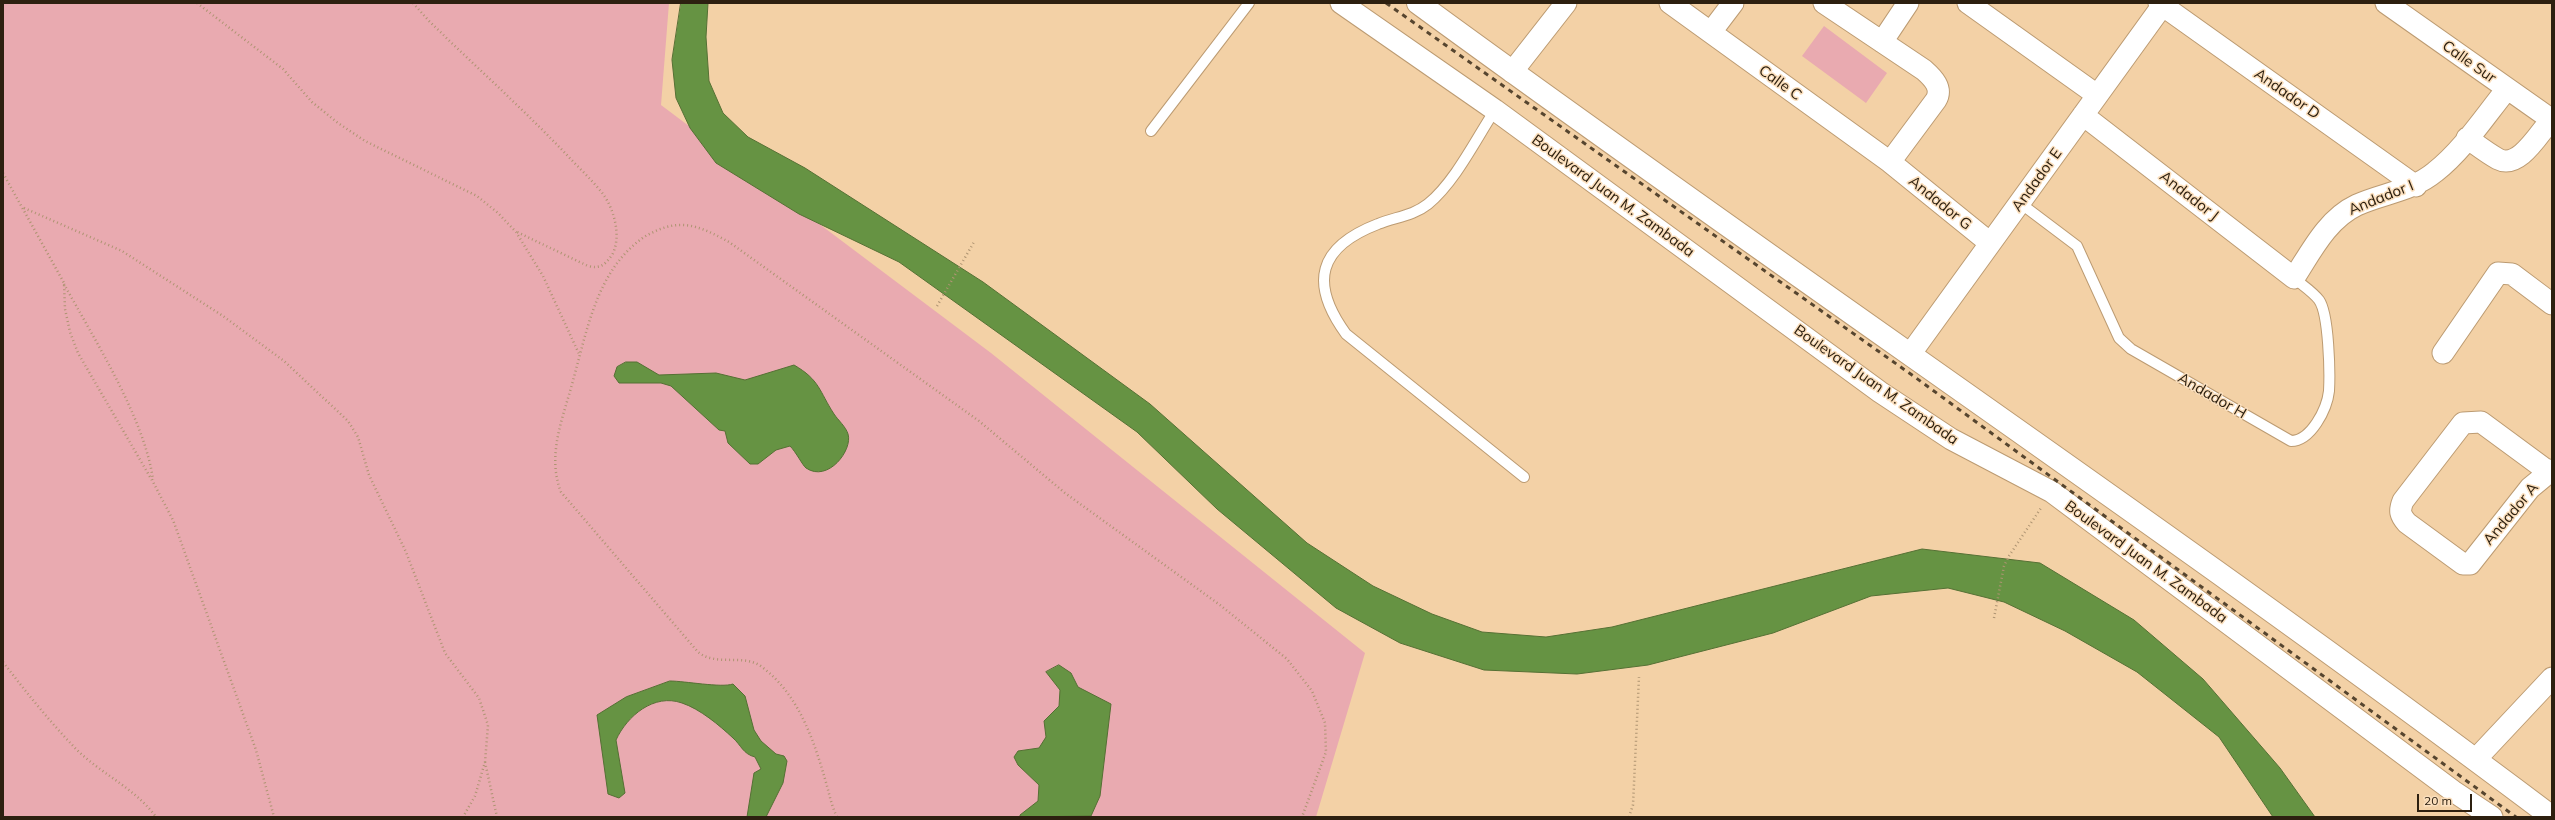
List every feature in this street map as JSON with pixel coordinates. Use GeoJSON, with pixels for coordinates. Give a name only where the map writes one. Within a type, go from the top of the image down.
{"type":"FeatureCollection","features":[{"type":"Feature","properties":{"kind":"street","name":"Boulevard Juan M. Zambada"},"geometry":{"type":"LineString","coordinates":[[1340,3],[1495,110],[1880,392],[1951,439],[2052,492],[2453,791],[2492,817]]}},
{"type":"Feature","properties":{"kind":"street"},"geometry":{"type":"LineString","coordinates":[[1418,3],[1512,72],[1911,353],[2476,759],[2552,817]]}},
{"type":"Feature","properties":{"kind":"street"},"geometry":{"type":"LineString","coordinates":[[1512,72],[1566,3]]}},
{"type":"Feature","properties":{"kind":"street","name":"Calle C"},"geometry":{"type":"LineString","coordinates":[[1670,3],[1890,162]]}},
{"type":"Feature","properties":{"kind":"street"},"geometry":{"type":"LineString","coordinates":[[1711,32],[1732,3]]}},
{"type":"Feature","properties":{"kind":"street"},"geometry":{"type":"LineString","coordinates":[[1824,3],[1924,70],[1934,80],[1938,90],[1936,100],[1890,162]]}},
{"type":"Feature","properties":{"kind":"street"},"geometry":{"type":"LineString","coordinates":[[1882,42],[1908,3]]}},
{"type":"Feature","properties":{"kind":"street"},"geometry":{"type":"LineString","coordinates":[[1968,3],[2097,95]]}},
{"type":"Feature","properties":{"kind":"street","name":"Calle Sur"},"geometry":{"type":"LineString","coordinates":[[2386,3],[2551,120]]}},
{"type":"Feature","properties":{"kind":"street","name":"Andador E"},"geometry":{"type":"LineString","coordinates":[[1911,353],[2020,203],[2161,4]]}},
{"type":"Feature","properties":{"kind":"street","name":"Andador D"},"geometry":{"type":"LineString","coordinates":[[2161,4],[2416,186]]}},
{"type":"Feature","properties":{"kind":"street","name":"Andador I"},"geometry":{"type":"LineString","coordinates":[[2294,278],[2327,228],[2340,215],[2357,205],[2416,186],[2436,172],[2467,138],[2507,89]]}},
{"type":"Feature","properties":{"kind":"street","name":"Andador J"},"geometry":{"type":"LineString","coordinates":[[2083,115],[2294,278]]}},
{"type":"Feature","properties":{"kind":"street"},"geometry":{"type":"LineString","coordinates":[[2467,138],[2499,160],[2507,161],[2522,154],[2551,120]]}},
{"type":"Feature","properties":{"kind":"street","name":"Andador G"},"geometry":{"type":"LineString","coordinates":[[1890,162],[1990,243]]}},
{"type":"Feature","properties":{"kind":"street"},"geometry":{"type":"LineString","coordinates":[[2443,353],[2498,273],[2512,274],[2552,304]]}},
{"type":"Feature","properties":{"kind":"street","name":"Andador A"},"geometry":{"type":"LineString","coordinates":[[2482,422],[2550,471],[2530,488],[2470,564],[2463,564],[2407,523],[2401,516],[2400,508],[2403,501],[2463,424],[2482,422]]}},
{"type":"Feature","properties":{"kind":"street"},"geometry":{"type":"LineString","coordinates":[[2476,759],[2552,678]]}},
{"type":"Feature","properties":{"kind":"lane"},"geometry":{"type":"LineString","coordinates":[[1151,131],[1249,3]]}},
{"type":"Feature","properties":{"kind":"lane"},"geometry":{"type":"LineString","coordinates":[[1495,110],[1448,183],[1429,204],[1413,214],[1362,231],[1338,245],[1329,260],[1323,280],[1325,299],[1329,310],[1346,334],[1524,477]]}},
{"type":"Feature","properties":{"kind":"lane","name":"Andador H"},"geometry":{"type":"LineString","coordinates":[[2020,203],[2077,246],[2119,338],[2131,349],[2291,441],[2306,437],[2311,431],[2329,392],[2326,319],[2319,300],[2294,278]]}},
{"type":"Feature","properties":{"kind":"path"},"geometry":{"type":"LineString","coordinates":[[197,3],[283,69],[312,102],[338,124],[365,141],[477,196],[516,232],[543,276],[580,356]]}},
{"type":"Feature","properties":{"kind":"path"},"geometry":{"type":"LineString","coordinates":[[413,3],[429,21],[549,136],[604,195],[614,215],[616,236],[614,250],[607,263],[597,268],[588,266],[516,232]]}},
{"type":"Feature","properties":{"kind":"path"},"geometry":{"type":"LineString","coordinates":[[3,173],[24,208],[124,396],[146,447],[154,482]]}},
{"type":"Feature","properties":{"kind":"path"},"geometry":{"type":"LineString","coordinates":[[24,208],[122,251],[223,316],[284,361],[348,421],[358,437],[369,475],[406,552],[445,653],[480,698],[488,726],[485,762],[474,796],[463,817]]}},
{"type":"Feature","properties":{"kind":"path"},"geometry":{"type":"LineString","coordinates":[[837,817],[811,733],[790,697],[761,666],[754,663],[709,659],[698,652],[561,492],[557,481],[554,456],[580,356],[603,282],[622,255],[646,236],[676,224],[696,228],[729,242],[898,361],[979,421],[1065,493],[1220,605],[1287,659],[1312,691],[1320,706],[1325,723],[1326,752],[1302,817]]}},
{"type":"Feature","properties":{"kind":"path"},"geometry":{"type":"LineString","coordinates":[[937,306],[965,260],[974,242]]}},
{"type":"Feature","properties":{"kind":"path"},"geometry":{"type":"LineString","coordinates":[[607,263],[612,268]]}},
{"type":"Feature","properties":{"kind":"path"},"geometry":{"type":"LineString","coordinates":[[64,283],[65,309],[70,332],[78,353],[154,482],[173,520],[256,750],[274,817]]}},
{"type":"Feature","properties":{"kind":"path"},"geometry":{"type":"LineString","coordinates":[[1994,618],[2009,556],[2052,492]]}},
{"type":"Feature","properties":{"kind":"path"},"geometry":{"type":"LineString","coordinates":[[3,662],[44,715],[77,749],[137,796],[156,817]]}},
{"type":"Feature","properties":{"kind":"path"},"geometry":{"type":"LineString","coordinates":[[1629,817],[1633,805],[1639,678]]}},
{"type":"Feature","properties":{"kind":"path"},"geometry":{"type":"LineString","coordinates":[[485,762],[497,817]]}},
{"type":"Feature","properties":{"kind":"shaded area"},"geometry":{"type":"Polygon","coordinates":[[[3,3],[669,3],[661,105],[991,353],[1365,653],[1316,817],[3,817],[3,3]]]}},
{"type":"Feature","properties":{"kind":"shaded area"},"geometry":{"type":"Polygon","coordinates":[[[681,3],[708,3],[706,37],[709,81],[723,113],[748,137],[805,168],[983,282],[1150,404],[1307,543],[1373,586],[1432,614],[1482,632],[1546,637],[1612,627],[1922,549],[2040,563],[2134,620],[2203,679],[2280,768],[2315,817],[2273,817],[2219,737],[2137,672],[2065,631],[2004,602],[1948,588],[1871,596],[1773,633],[1648,665],[1577,674],[1484,670],[1400,643],[1336,608],[1217,509],[1137,432],[899,262],[799,214],[716,163],[690,128],[676,98],[672,60],[681,3]]]}},
{"type":"Feature","properties":{"kind":"shaded area"},"geometry":{"type":"Polygon","coordinates":[[[1824,26],[1887,73],[1866,103],[1802,56],[1824,26]]]}},
{"type":"Feature","properties":{"kind":"shaded area"},"geometry":{"type":"Polygon","coordinates":[[[626,362],[637,362],[659,375],[716,373],[745,380],[794,365],[803,370],[814,381],[834,414],[846,429],[849,441],[847,448],[837,463],[823,471],[814,472],[806,468],[790,446],[776,450],[758,464],[750,464],[728,443],[725,431],[719,430],[671,386],[661,383],[619,383],[614,376],[617,367],[626,362]]]}},
{"type":"Feature","properties":{"kind":"shaded area"},"geometry":{"type":"Polygon","coordinates":[[[1059,665],[1071,673],[1078,687],[1111,704],[1100,796],[1091,816],[1020,817],[1020,815],[1038,801],[1039,785],[1018,765],[1014,757],[1018,751],[1039,748],[1046,737],[1044,721],[1059,706],[1060,690],[1046,672],[1059,665]]]}},
{"type":"Feature","properties":{"kind":"shaded area"},"geometry":{"type":"Polygon","coordinates":[[[670,681],[720,685],[733,684],[745,696],[754,730],[761,741],[776,754],[784,756],[787,761],[783,783],[766,817],[747,817],[754,773],[761,769],[755,757],[745,752],[728,733],[702,713],[682,703],[672,701],[661,701],[643,709],[634,715],[621,731],[616,740],[625,793],[619,798],[608,794],[597,715],[626,697],[670,681]]]}},
{"type":"Feature","properties":{"kind":"railway"},"geometry":{"type":"LineString","coordinates":[[1386,3],[1912,375],[2516,817]]}}]}
